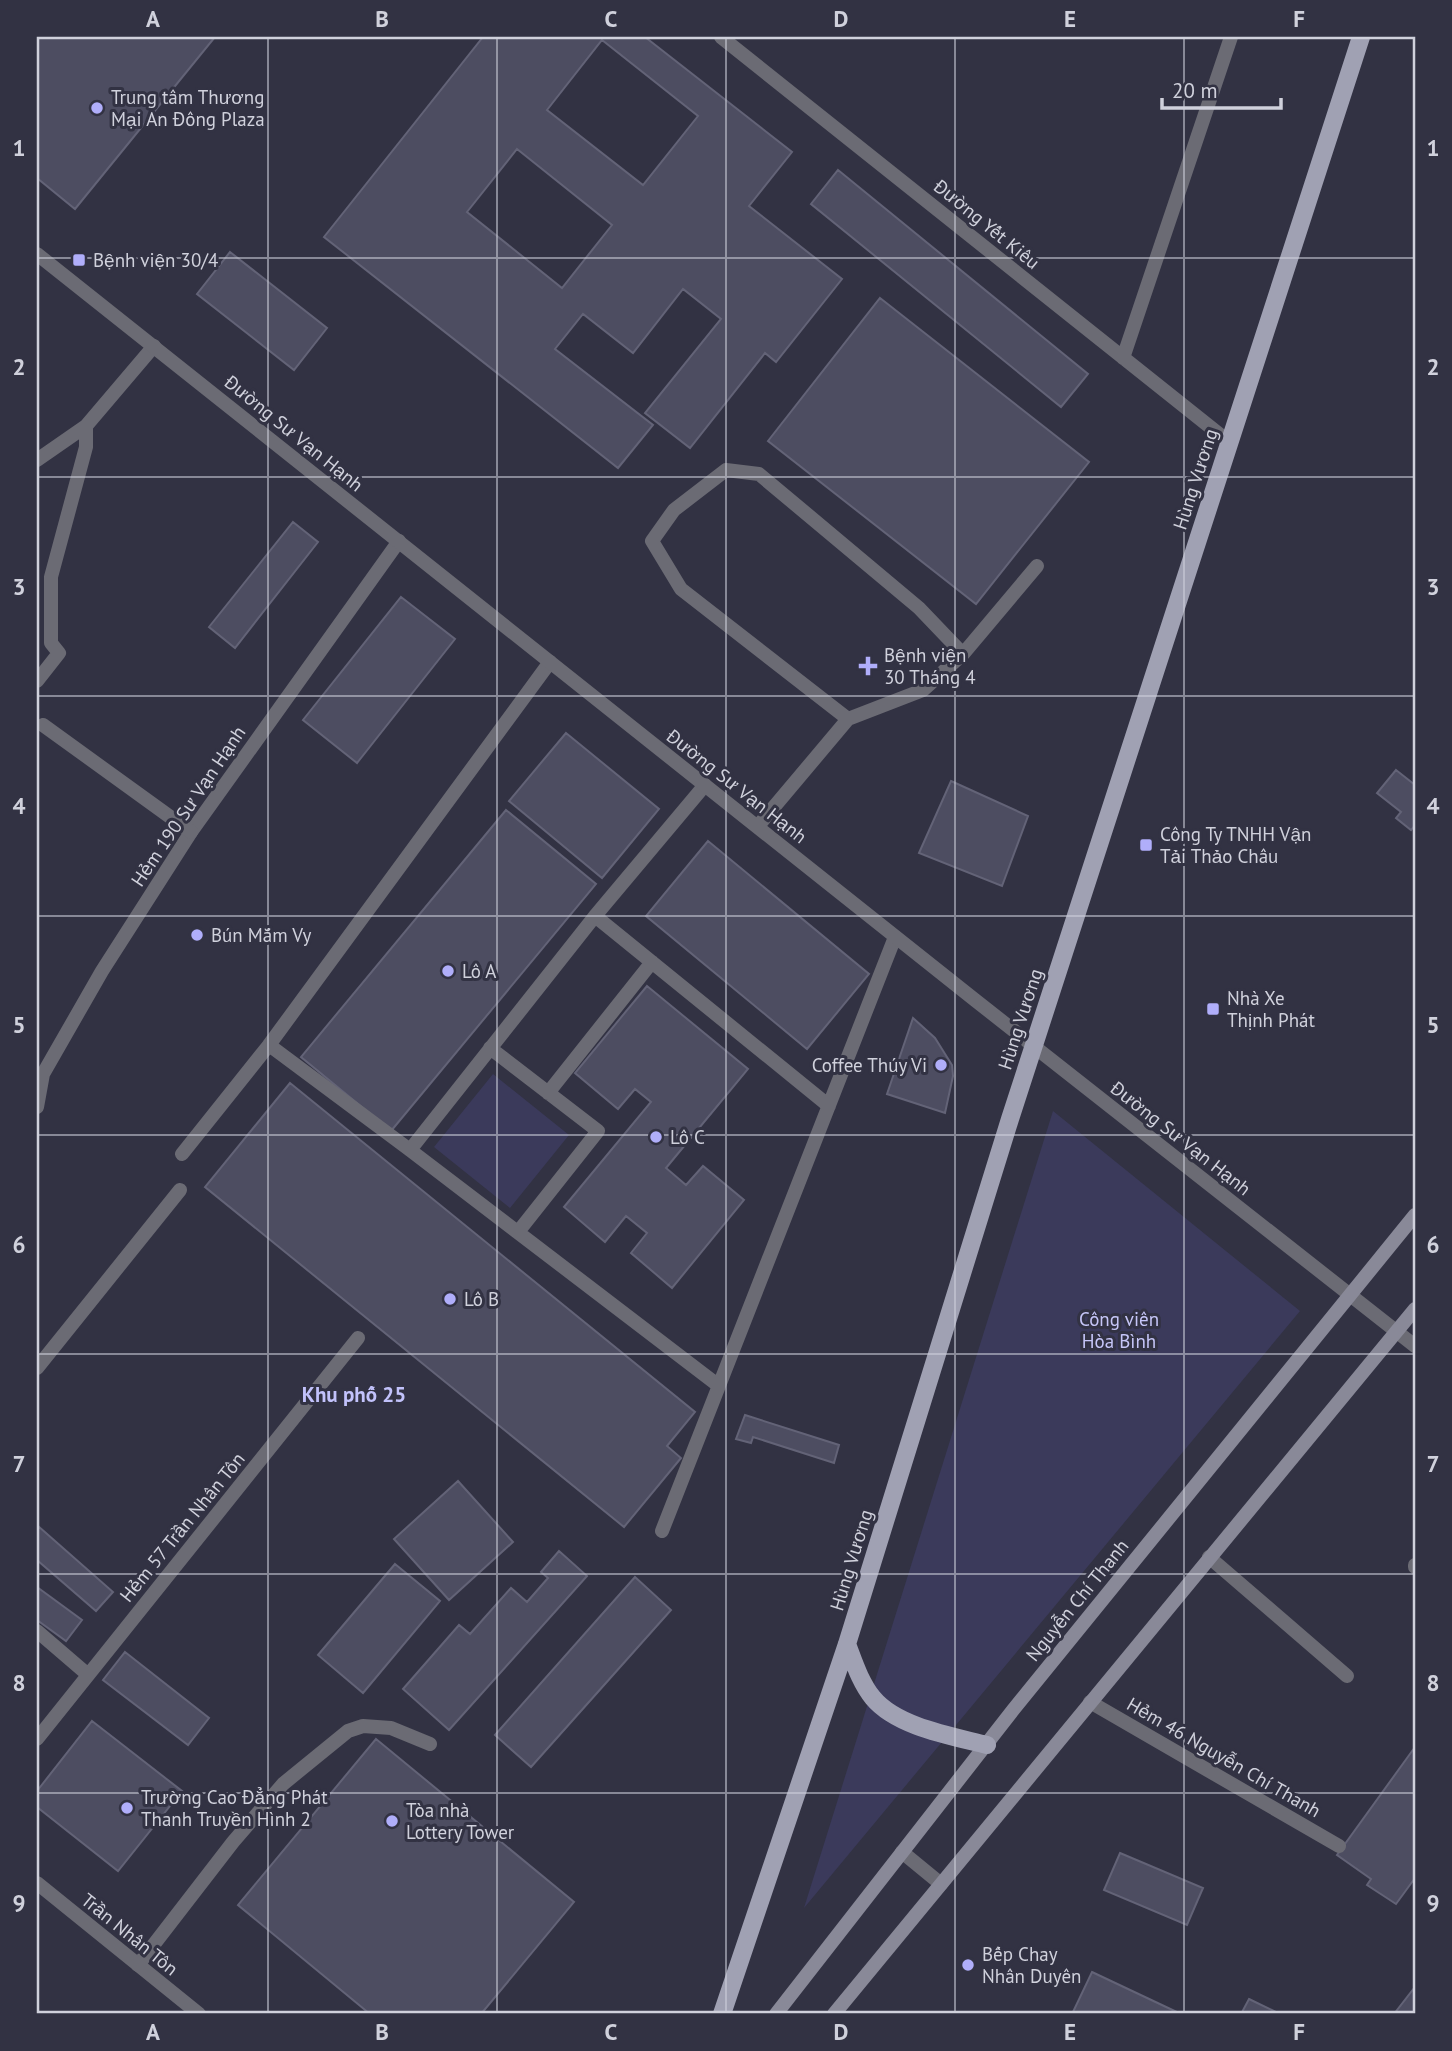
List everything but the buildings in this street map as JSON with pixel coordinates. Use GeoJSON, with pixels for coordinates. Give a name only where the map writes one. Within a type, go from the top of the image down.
{"type":"FeatureCollection","features":[{"type":"Feature","properties":{"kind":"main road","name":"Hùng Vương"},"geometry":{"type":"LineString","coordinates":[[722,2014],[847,1644],[1033,1046],[1361,37]]}},
{"type":"Feature","properties":{"kind":"main road","name":"Nguyễn Chí Thanh"},"geometry":{"type":"LineString","coordinates":[[779,2013],[987,1745],[1415,1215]]}},
{"type":"Feature","properties":{"kind":"main road"},"geometry":{"type":"LineString","coordinates":[[834,2014],[1415,1309]]}},
{"type":"Feature","properties":{"kind":"main road"},"geometry":{"type":"LineString","coordinates":[[847,1644],[860,1677],[874,1700],[903,1720],[987,1745]]}},
{"type":"Feature","properties":{"kind":"street","name":"Đường Yết Kiêu"},"geometry":{"type":"LineString","coordinates":[[721,37],[1229,442]]}},
{"type":"Feature","properties":{"kind":"street"},"geometry":{"type":"LineString","coordinates":[[1123,358],[1231,37]]}},
{"type":"Feature","properties":{"kind":"street","name":"Đường Sư Vạn Hạnh"},"geometry":{"type":"LineString","coordinates":[[37,254],[895,937],[1415,1346]]}},
{"type":"Feature","properties":{"kind":"street"},"geometry":{"type":"LineString","coordinates":[[37,460],[86,426],[154,346]]}},
{"type":"Feature","properties":{"kind":"street"},"geometry":{"type":"LineString","coordinates":[[37,681],[59,653],[51,643],[51,578],[86,447],[86,426]]}},
{"type":"Feature","properties":{"kind":"street"},"geometry":{"type":"LineString","coordinates":[[848,719],[681,589],[652,541],[674,510],[726,470],[759,474],[919,608],[963,654]]}},
{"type":"Feature","properties":{"kind":"street","name":"Hẻm 190 Sư Vạn Hạnh"},"geometry":{"type":"LineString","coordinates":[[37,1107],[43,1074],[102,971],[191,832],[399,541]]}},
{"type":"Feature","properties":{"kind":"street"},"geometry":{"type":"LineString","coordinates":[[758,826],[848,719],[923,690],[963,654],[1037,566]]}},
{"type":"Feature","properties":{"kind":"street"},"geometry":{"type":"LineString","coordinates":[[183,1154],[269,1045],[550,662]]}},
{"type":"Feature","properties":{"kind":"street"},"geometry":{"type":"LineString","coordinates":[[43,725],[191,832]]}},
{"type":"Feature","properties":{"kind":"street"},"geometry":{"type":"LineString","coordinates":[[410,1150],[595,916],[705,785]]}},
{"type":"Feature","properties":{"kind":"street"},"geometry":{"type":"LineString","coordinates":[[595,916],[829,1106]]}},
{"type":"Feature","properties":{"kind":"street"},"geometry":{"type":"LineString","coordinates":[[662,1531],[895,937]]}},
{"type":"Feature","properties":{"kind":"street"},"geometry":{"type":"LineString","coordinates":[[548,1093],[652,962]]}},
{"type":"Feature","properties":{"kind":"street"},"geometry":{"type":"LineString","coordinates":[[269,1045],[719,1386]]}},
{"type":"Feature","properties":{"kind":"street"},"geometry":{"type":"LineString","coordinates":[[490,1048],[598,1131],[518,1232]]}},
{"type":"Feature","properties":{"kind":"street"},"geometry":{"type":"LineString","coordinates":[[37,1368],[180,1190]]}},
{"type":"Feature","properties":{"kind":"street","name":"Hẻm 57 Trần Nhân Tôn"},"geometry":{"type":"LineString","coordinates":[[37,1739],[358,1338]]}},
{"type":"Feature","properties":{"kind":"street"},"geometry":{"type":"LineString","coordinates":[[1209,1557],[1347,1676]]}},
{"type":"Feature","properties":{"kind":"street"},"geometry":{"type":"LineString","coordinates":[[37,1631],[87,1674]]}},
{"type":"Feature","properties":{"kind":"street","name":"Hẻm 46 Nguyễn Chí Thanh"},"geometry":{"type":"LineString","coordinates":[[1090,1702],[1339,1846]]}},
{"type":"Feature","properties":{"kind":"street"},"geometry":{"type":"LineString","coordinates":[[138,1965],[233,1842],[283,1784],[348,1731],[363,1726],[391,1728],[430,1744]]}},
{"type":"Feature","properties":{"kind":"street"},"geometry":{"type":"LineString","coordinates":[[902,1852],[941,1884]]}},
{"type":"Feature","properties":{"kind":"street","name":"Trần Nhân Tôn"},"geometry":{"type":"LineString","coordinates":[[37,1882],[199,2014]]}},
{"type":"Feature","properties":{"kind":"green space"},"geometry":{"type":"Polygon","coordinates":[[[493,1074],[569,1135],[510,1208],[434,1147],[493,1074]]]}},
{"type":"Feature","properties":{"kind":"green space","name":"Công viên Hòa Bình"},"geometry":{"type":"Polygon","coordinates":[[[1053,1111],[1300,1311],[804,1908],[1053,1111]]]}},
{"type":"Feature","properties":{"kind":"place","name":"Trung tâm Thương Mại An Đông Plaza"},"geometry":{"type":"Point","coordinates":[97,108]}},
{"type":"Feature","properties":{"kind":"place","name":"Bệnh viện 30/4"},"geometry":{"type":"Point","coordinates":[79,260]}},
{"type":"Feature","properties":{"kind":"place","name":"Bệnh viện 30 Tháng 4"},"geometry":{"type":"Point","coordinates":[868,666]}},
{"type":"Feature","properties":{"kind":"place","name":"Công Ty TNHH Vận Tải Thảo Châu"},"geometry":{"type":"Point","coordinates":[1146,845]}},
{"type":"Feature","properties":{"kind":"place","name":"Bún Mắm Vy"},"geometry":{"type":"Point","coordinates":[197,935]}},
{"type":"Feature","properties":{"kind":"place","name":"Lô A"},"geometry":{"type":"Point","coordinates":[448,971]}},
{"type":"Feature","properties":{"kind":"place","name":"Nhà Xe Thịnh Phát"},"geometry":{"type":"Point","coordinates":[1213,1009]}},
{"type":"Feature","properties":{"kind":"place","name":"Coffee Thúy Vi"},"geometry":{"type":"Point","coordinates":[941,1065]}},
{"type":"Feature","properties":{"kind":"place","name":"Lô C"},"geometry":{"type":"Point","coordinates":[656,1137]}},
{"type":"Feature","properties":{"kind":"place","name":"Lô B"},"geometry":{"type":"Point","coordinates":[450,1299]}},
{"type":"Feature","properties":{"kind":"place","name":"Trường Cao Đẳng Phát Thanh Truyền Hình 2"},"geometry":{"type":"Point","coordinates":[127,1808]}},
{"type":"Feature","properties":{"kind":"place","name":"Tòa nhà Lottery Tower"},"geometry":{"type":"Point","coordinates":[392,1821]}},
{"type":"Feature","properties":{"kind":"place","name":"Bếp Chay Nhân Duyên"},"geometry":{"type":"Point","coordinates":[968,1965]}},
{"type":"Feature","properties":{"kind":"district","name":"Khu phố 25"},"geometry":{"type":"Point","coordinates":[354,1394]}}]}
